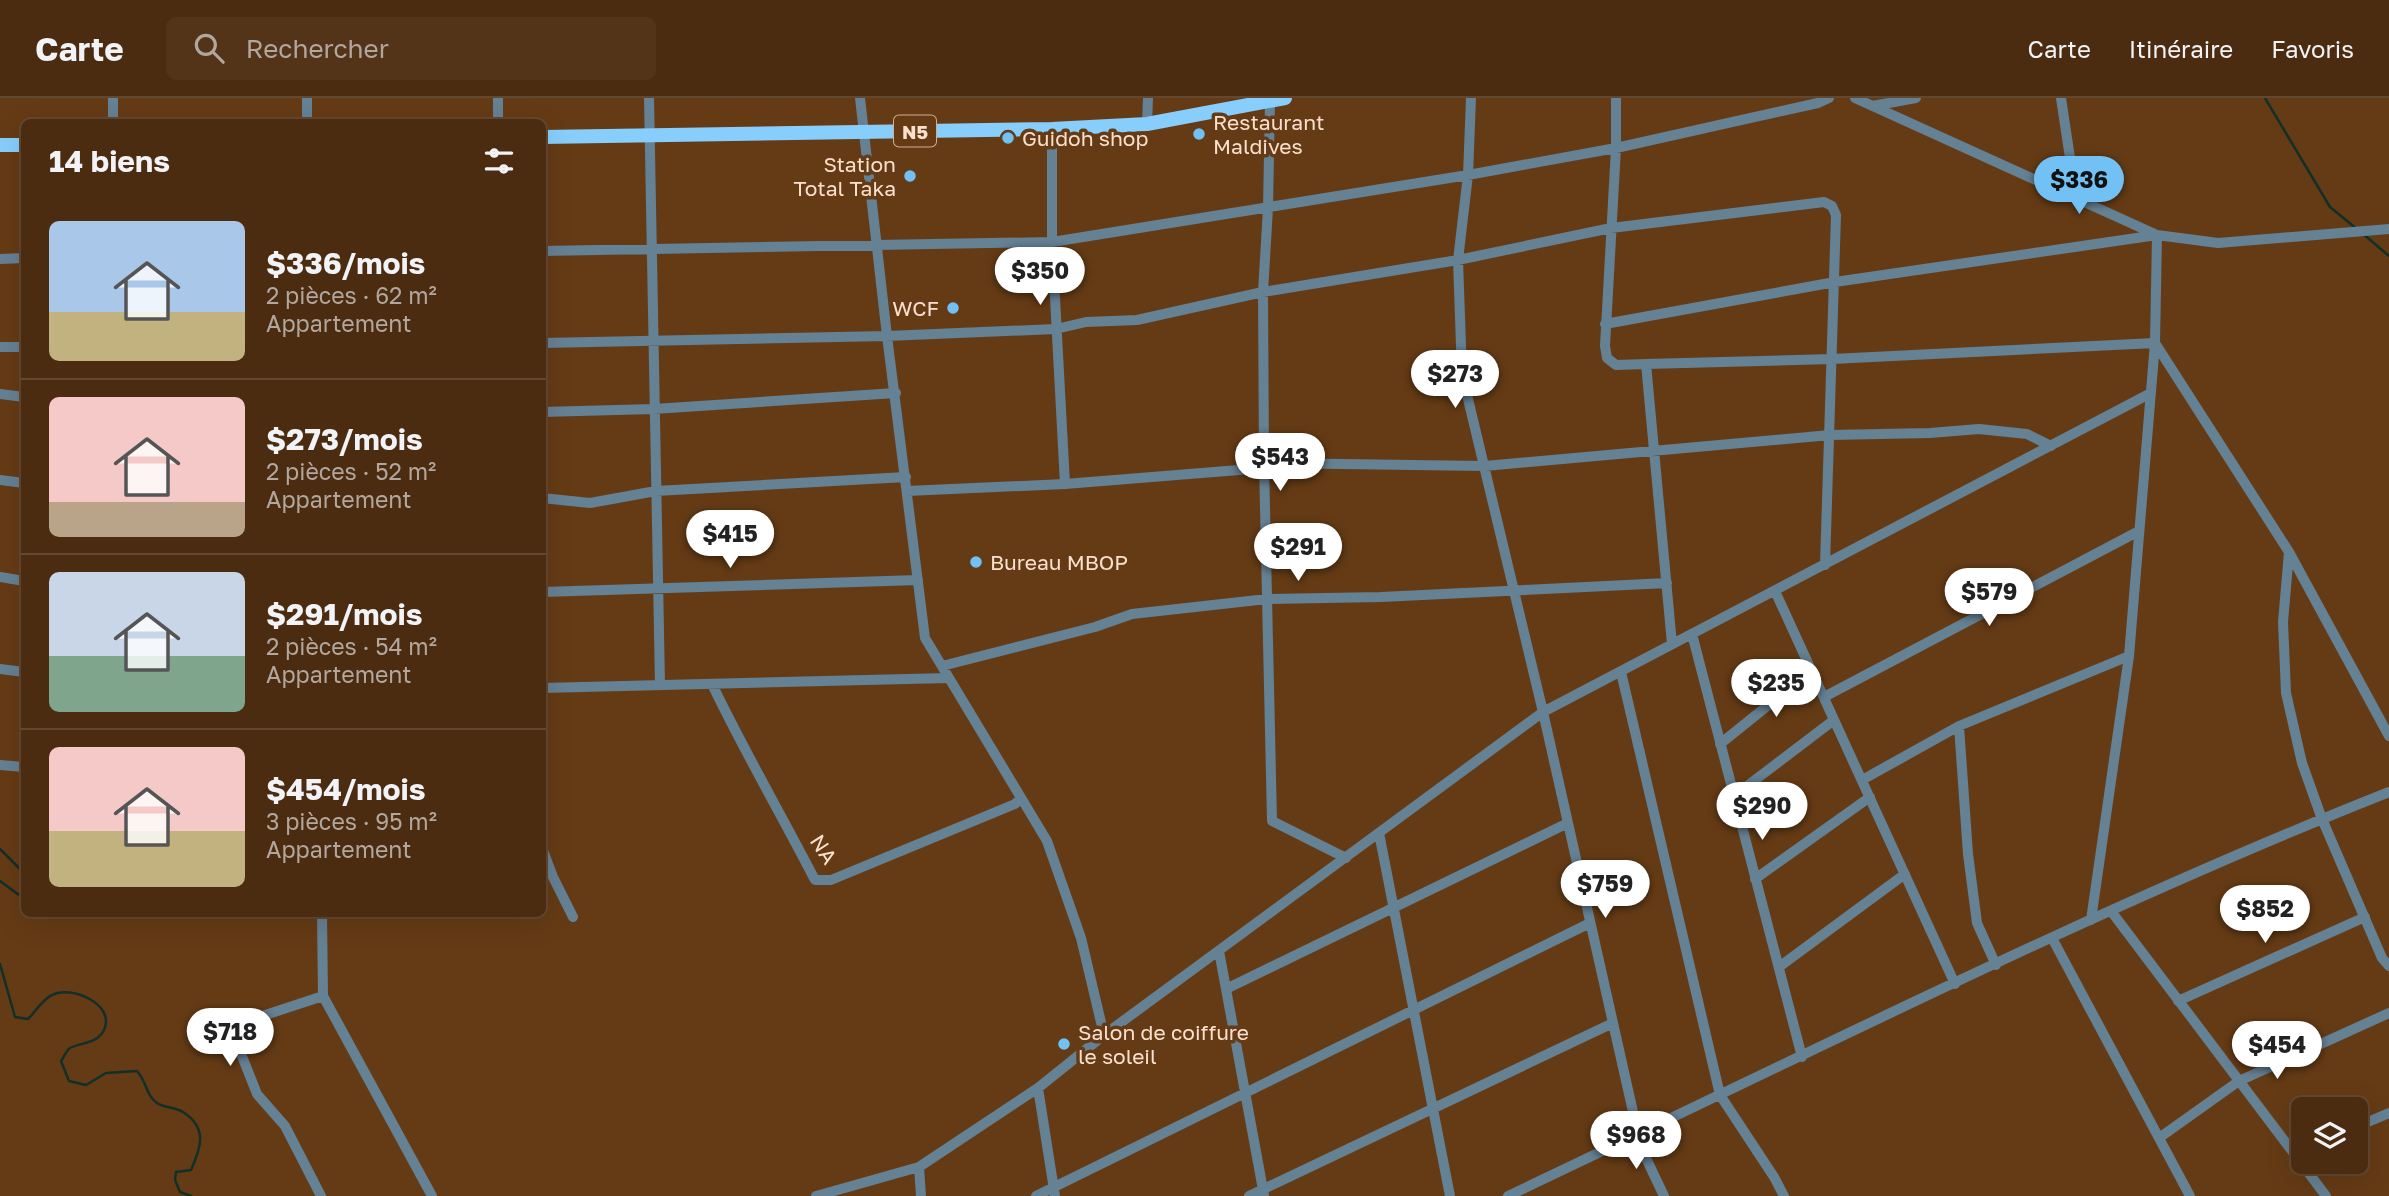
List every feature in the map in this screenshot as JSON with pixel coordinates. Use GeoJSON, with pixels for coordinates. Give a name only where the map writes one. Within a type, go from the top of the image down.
{"type":"FeatureCollection","features":[{"type":"Feature","properties":{"kind":"highway","name":"N5"},"geometry":{"type":"LineString","coordinates":[[546,137],[1052,129],[1147,124],[1285,98]]}},
{"type":"Feature","properties":{"kind":"highway"},"geometry":{"type":"LineString","coordinates":[[0,145],[21,145]]}},
{"type":"Feature","properties":{"kind":"street"},"geometry":{"type":"LineString","coordinates":[[113,98],[113,119]]}},
{"type":"Feature","properties":{"kind":"street"},"geometry":{"type":"LineString","coordinates":[[307,98],[307,119]]}},
{"type":"Feature","properties":{"kind":"street"},"geometry":{"type":"LineString","coordinates":[[498,98],[498,119]]}},
{"type":"Feature","properties":{"kind":"street"},"geometry":{"type":"LineString","coordinates":[[649,98],[660,685]]}},
{"type":"Feature","properties":{"kind":"street"},"geometry":{"type":"LineString","coordinates":[[860,98],[925,638],[1047,841],[1081,938],[1104,1035]]}},
{"type":"Feature","properties":{"kind":"street"},"geometry":{"type":"LineString","coordinates":[[1147,124],[1148,98]]}},
{"type":"Feature","properties":{"kind":"street"},"geometry":{"type":"LineString","coordinates":[[1471,98],[1468,175],[1458,260],[1462,374],[1543,712],[1638,1134],[1644,1154],[1664,1196]]}},
{"type":"Feature","properties":{"kind":"street"},"geometry":{"type":"LineString","coordinates":[[1616,98],[1616,148],[1605,324],[1607,358],[1616,365],[1832,359],[2155,343]]}},
{"type":"Feature","properties":{"kind":"street"},"geometry":{"type":"LineString","coordinates":[[546,251],[1052,242],[1468,175],[1616,148],[1818,103],[1829,98]]}},
{"type":"Feature","properties":{"kind":"street"},"geometry":{"type":"LineString","coordinates":[[1855,98],[2157,235]]}},
{"type":"Feature","properties":{"kind":"street"},"geometry":{"type":"LineString","coordinates":[[1872,106],[1916,98]]}},
{"type":"Feature","properties":{"kind":"street"},"geometry":{"type":"LineString","coordinates":[[2061,98],[2076,198]]}},
{"type":"Feature","properties":{"kind":"street"},"geometry":{"type":"LineString","coordinates":[[1270,101],[1263,292],[1272,821],[1346,858]]}},
{"type":"Feature","properties":{"kind":"street"},"geometry":{"type":"LineString","coordinates":[[1052,129],[1052,242],[1065,484]]}},
{"type":"Feature","properties":{"kind":"street"},"geometry":{"type":"LineString","coordinates":[[546,343],[887,337],[1056,329],[1086,322],[1137,320],[1263,292],[1458,260],[1611,228],[1824,202],[1832,206],[1836,215],[1825,565]]}},
{"type":"Feature","properties":{"kind":"street"},"geometry":{"type":"LineString","coordinates":[[1605,324],[1835,282],[2157,235],[2218,243],[2389,229]]}},
{"type":"Feature","properties":{"kind":"street"},"geometry":{"type":"LineString","coordinates":[[2091,920],[2129,656],[2155,343],[2157,235]]}},
{"type":"Feature","properties":{"kind":"street"},"geometry":{"type":"LineString","coordinates":[[0,259],[21,258]]}},
{"type":"Feature","properties":{"kind":"street"},"geometry":{"type":"LineString","coordinates":[[2155,343],[2289,552],[2389,736]]}},
{"type":"Feature","properties":{"kind":"street"},"geometry":{"type":"LineString","coordinates":[[0,347],[21,347]]}},
{"type":"Feature","properties":{"kind":"street"},"geometry":{"type":"LineString","coordinates":[[1646,364],[1672,645]]}},
{"type":"Feature","properties":{"kind":"street"},"geometry":{"type":"LineString","coordinates":[[546,412],[654,409],[895,393]]}},
{"type":"Feature","properties":{"kind":"street"},"geometry":{"type":"LineString","coordinates":[[816,1196],[919,1167],[1038,1088],[1104,1035],[1543,712],[2151,393]]}},
{"type":"Feature","properties":{"kind":"street"},"geometry":{"type":"LineString","coordinates":[[0,394],[21,397]]}},
{"type":"Feature","properties":{"kind":"street"},"geometry":{"type":"LineString","coordinates":[[907,491],[1065,484],[1264,466],[1485,466],[1829,435],[1979,429],[2026,434],[2051,446]]}},
{"type":"Feature","properties":{"kind":"street"},"geometry":{"type":"LineString","coordinates":[[546,498],[590,503],[656,491],[906,477]]}},
{"type":"Feature","properties":{"kind":"street"},"geometry":{"type":"LineString","coordinates":[[0,480],[21,483]]}},
{"type":"Feature","properties":{"kind":"street"},"geometry":{"type":"LineString","coordinates":[[1824,697],[2139,531]]}},
{"type":"Feature","properties":{"kind":"street"},"geometry":{"type":"LineString","coordinates":[[2289,552],[2283,622],[2286,693],[2302,763],[2322,819],[2382,958],[2389,966]]}},
{"type":"Feature","properties":{"kind":"street"},"geometry":{"type":"LineString","coordinates":[[0,577],[21,580]]}},
{"type":"Feature","properties":{"kind":"street"},"geometry":{"type":"LineString","coordinates":[[546,592],[918,580]]}},
{"type":"Feature","properties":{"kind":"street"},"geometry":{"type":"LineString","coordinates":[[942,666],[1095,627],[1132,614],[1267,599],[1381,597],[1667,583]]}},
{"type":"Feature","properties":{"kind":"street"},"geometry":{"type":"LineString","coordinates":[[1775,591],[1955,984]]}},
{"type":"Feature","properties":{"kind":"street"},"geometry":{"type":"LineString","coordinates":[[1692,634],[1802,1057]]}},
{"type":"Feature","properties":{"kind":"street"},"geometry":{"type":"LineString","coordinates":[[1862,780],[1959,726],[2129,656]]}},
{"type":"Feature","properties":{"kind":"street"},"geometry":{"type":"LineString","coordinates":[[0,669],[21,672]]}},
{"type":"Feature","properties":{"kind":"street"},"geometry":{"type":"LineString","coordinates":[[1720,744],[1812,670]]}},
{"type":"Feature","properties":{"kind":"street"},"geometry":{"type":"LineString","coordinates":[[1621,672],[1720,1095],[1784,1196]]}},
{"type":"Feature","properties":{"kind":"street"},"geometry":{"type":"LineString","coordinates":[[546,688],[949,678]]}},
{"type":"Feature","properties":{"kind":"street","name":"NA"},"geometry":{"type":"LineString","coordinates":[[712,684],[815,880],[831,880],[1015,804],[1021,798]]}},
{"type":"Feature","properties":{"kind":"street"},"geometry":{"type":"LineString","coordinates":[[1734,796],[1835,720]]}},
{"type":"Feature","properties":{"kind":"street"},"geometry":{"type":"LineString","coordinates":[[1959,726],[1976,923],[1996,965]]}},
{"type":"Feature","properties":{"kind":"street"},"geometry":{"type":"LineString","coordinates":[[0,765],[21,767]]}},
{"type":"Feature","properties":{"kind":"street"},"geometry":{"type":"LineString","coordinates":[[1508,1196],[2091,920],[2389,792]]}},
{"type":"Feature","properties":{"kind":"street"},"geometry":{"type":"LineString","coordinates":[[1755,879],[1870,797]]}},
{"type":"Feature","properties":{"kind":"street"},"geometry":{"type":"LineString","coordinates":[[1226,989],[1568,823]]}},
{"type":"Feature","properties":{"kind":"street"},"geometry":{"type":"LineString","coordinates":[[1379,833],[1450,1196]]}},
{"type":"Feature","properties":{"kind":"street"},"geometry":{"type":"LineString","coordinates":[[546,858],[573,917]]}},
{"type":"Feature","properties":{"kind":"street"},"geometry":{"type":"LineString","coordinates":[[1779,967],[1905,874]]}},
{"type":"Feature","properties":{"kind":"street"},"geometry":{"type":"LineString","coordinates":[[2111,911],[2239,1081],[2291,1143]]}},
{"type":"Feature","properties":{"kind":"street"},"geometry":{"type":"LineString","coordinates":[[322,917],[323,996],[432,1196]]}},
{"type":"Feature","properties":{"kind":"street"},"geometry":{"type":"LineString","coordinates":[[2178,1001],[2365,917]]}},
{"type":"Feature","properties":{"kind":"street"},"geometry":{"type":"LineString","coordinates":[[1037,1196],[1054,1192],[1245,1093],[1590,923]]}},
{"type":"Feature","properties":{"kind":"street"},"geometry":{"type":"LineString","coordinates":[[2052,938],[2190,1196]]}},
{"type":"Feature","properties":{"kind":"street"},"geometry":{"type":"LineString","coordinates":[[1219,951],[1264,1193]]}},
{"type":"Feature","properties":{"kind":"street"},"geometry":{"type":"LineString","coordinates":[[321,1196],[285,1126],[257,1094],[234,1036],[234,1027],[323,996]]}},
{"type":"Feature","properties":{"kind":"street"},"geometry":{"type":"LineString","coordinates":[[2159,1138],[2239,1081],[2389,1013]]}},
{"type":"Feature","properties":{"kind":"street"},"geometry":{"type":"LineString","coordinates":[[1250,1196],[1264,1193],[1613,1023]]}},
{"type":"Feature","properties":{"kind":"street"},"geometry":{"type":"LineString","coordinates":[[1038,1088],[1054,1192]]}},
{"type":"Feature","properties":{"kind":"street"},"geometry":{"type":"LineString","coordinates":[[2368,1123],[2389,1113]]}},
{"type":"Feature","properties":{"kind":"street"},"geometry":{"type":"LineString","coordinates":[[919,1167],[921,1196]]}},
{"type":"Feature","properties":{"kind":"street"},"geometry":{"type":"LineString","coordinates":[[2312,1174],[2326,1196]]}},
{"type":"Feature","properties":{"kind":"waterway"},"geometry":{"type":"LineString","coordinates":[[2265,98],[2330,207],[2357,229]]}},
{"type":"Feature","properties":{"kind":"waterway"},"geometry":{"type":"LineString","coordinates":[[2362,233],[2389,256]]}},
{"type":"Feature","properties":{"kind":"waterway"},"geometry":{"type":"LineString","coordinates":[[0,849],[21,870]]}},
{"type":"Feature","properties":{"kind":"waterway"},"geometry":{"type":"LineString","coordinates":[[0,881],[19,895],[21,892]]}},
{"type":"Feature","properties":{"kind":"waterway"},"geometry":{"type":"LineString","coordinates":[[0,964],[15,1017],[28,1019],[45,999],[60,993],[90,999],[104,1012],[106,1021],[101,1035],[70,1048],[61,1061],[69,1081],[86,1085],[106,1073],[137,1071],[150,1096],[157,1103],[180,1110],[191,1118],[199,1132],[197,1154],[191,1170],[176,1172],[175,1180],[180,1192],[191,1196]]}},
{"type":"Feature","properties":{"kind":"place","name":"Restaurant Maldives"},"geometry":{"type":"Point","coordinates":[1199,134]}},
{"type":"Feature","properties":{"kind":"place","name":"Guidoh shop"},"geometry":{"type":"Point","coordinates":[1008,138]}},
{"type":"Feature","properties":{"kind":"place","name":"Station Total Taka"},"geometry":{"type":"Point","coordinates":[910,176]}},
{"type":"Feature","properties":{"kind":"place","name":"WCF"},"geometry":{"type":"Point","coordinates":[953,308]}},
{"type":"Feature","properties":{"kind":"place","name":"Bureau MBOP"},"geometry":{"type":"Point","coordinates":[976,562]}},
{"type":"Feature","properties":{"kind":"place","name":"Salon de coiffure le soleil"},"geometry":{"type":"Point","coordinates":[1064,1044]}}]}
